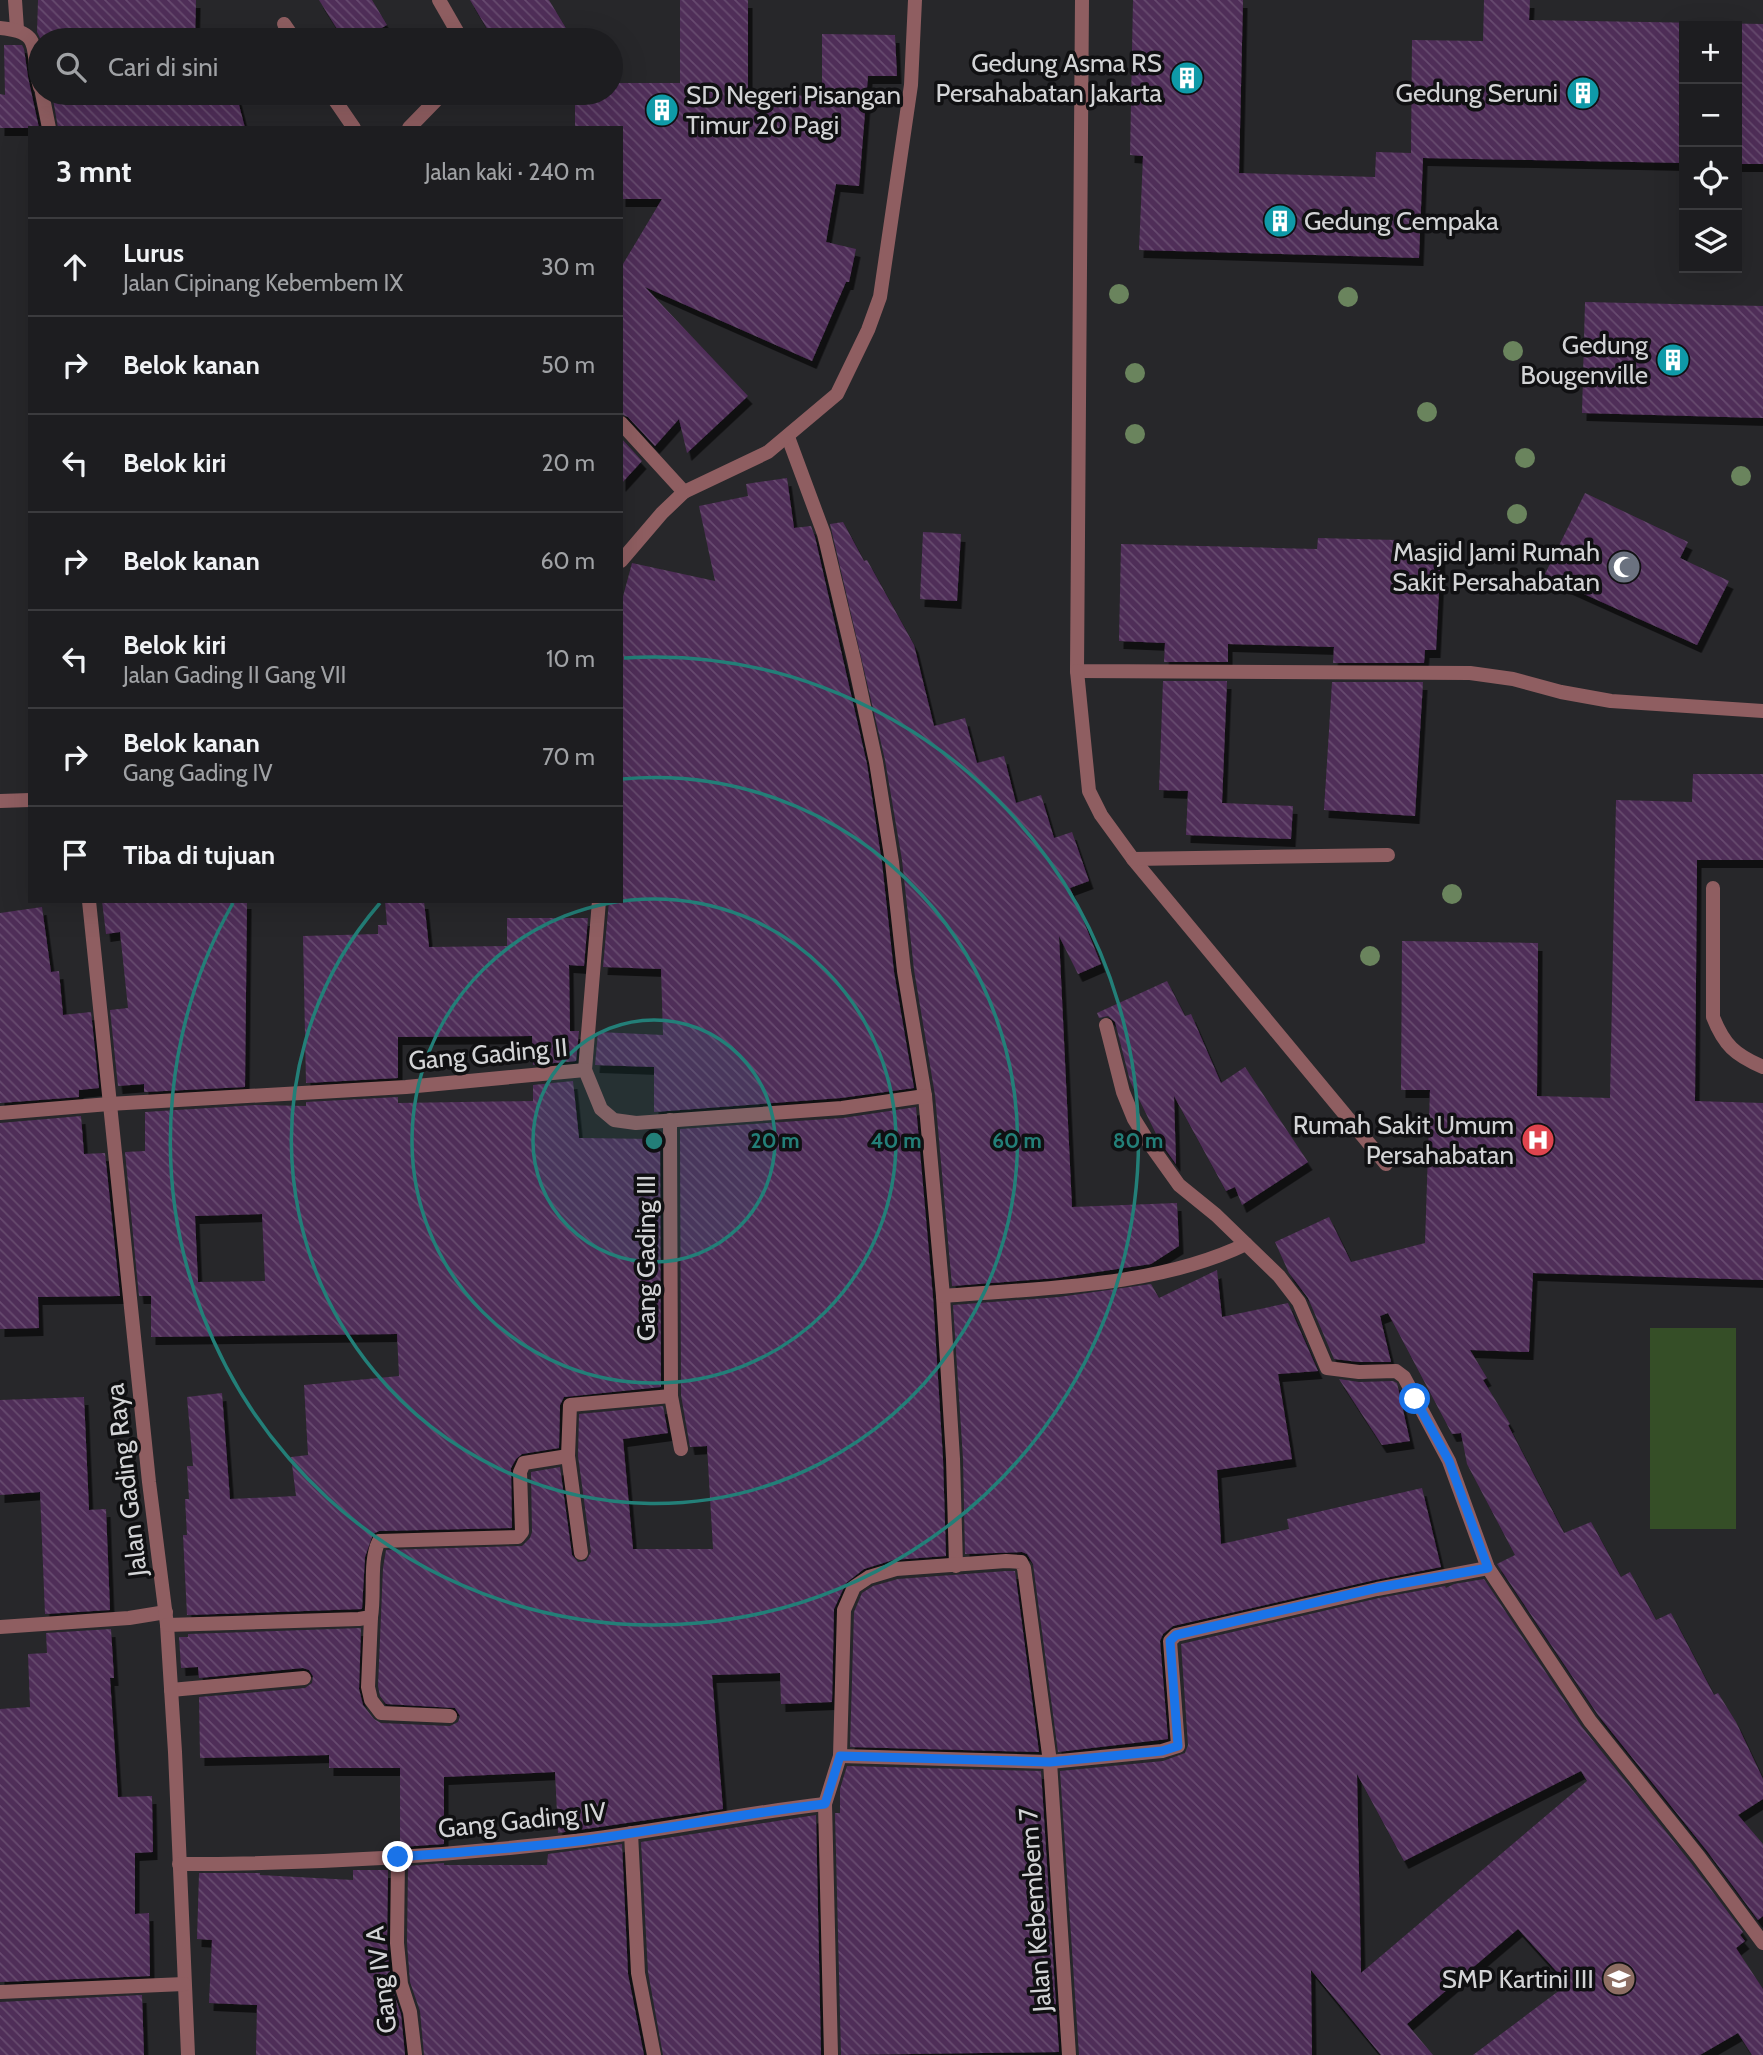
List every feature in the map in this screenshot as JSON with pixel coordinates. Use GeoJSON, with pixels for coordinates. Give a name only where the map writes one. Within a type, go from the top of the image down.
{"type":"FeatureCollection","features":[{"type":"Feature","properties":{"kind":"street"},"geometry":{"type":"LineString","coordinates":[[15,0],[18,29]]}},
{"type":"Feature","properties":{"kind":"street"},"geometry":{"type":"LineString","coordinates":[[439,0],[455,28]]}},
{"type":"Feature","properties":{"kind":"street"},"geometry":{"type":"LineString","coordinates":[[623,559],[684,492],[768,452],[837,394],[868,330],[880,297],[911,85],[915,0]]}},
{"type":"Feature","properties":{"kind":"street"},"geometry":{"type":"LineString","coordinates":[[1082,0],[1077,671],[1088,791],[1101,815],[1133,859],[1386,1164]]}},
{"type":"Feature","properties":{"kind":"street"},"geometry":{"type":"LineString","coordinates":[[284,24],[287,28]]}},
{"type":"Feature","properties":{"kind":"street"},"geometry":{"type":"LineString","coordinates":[[0,28],[18,29],[28,35]]}},
{"type":"Feature","properties":{"kind":"street"},"geometry":{"type":"LineString","coordinates":[[44,105],[49,126]]}},
{"type":"Feature","properties":{"kind":"street"},"geometry":{"type":"LineString","coordinates":[[338,105],[353,126]]}},
{"type":"Feature","properties":{"kind":"street"},"geometry":{"type":"LineString","coordinates":[[411,126],[431,105]]}},
{"type":"Feature","properties":{"kind":"street"},"geometry":{"type":"LineString","coordinates":[[623,425],[684,492]]}},
{"type":"Feature","properties":{"kind":"street"},"geometry":{"type":"LineString","coordinates":[[788,437],[824,534],[870,736],[892,862],[904,971],[925,1096],[943,1296],[953,1459],[956,1566],[896,1569],[869,1577],[854,1587],[844,1610],[840,1756],[825,1804],[831,2055]]}},
{"type":"Feature","properties":{"kind":"street"},"geometry":{"type":"LineString","coordinates":[[1077,671],[1470,673],[1513,679],[1561,692],[1611,701],[1763,711]]}},
{"type":"Feature","properties":{"kind":"street"},"geometry":{"type":"LineString","coordinates":[[0,801],[28,800]]}},
{"type":"Feature","properties":{"kind":"street"},"geometry":{"type":"LineString","coordinates":[[1133,859],[1388,855]]}},
{"type":"Feature","properties":{"kind":"street"},"geometry":{"type":"LineString","coordinates":[[1713,888],[1713,1017],[1721,1036],[1740,1057],[1763,1066]]}},
{"type":"Feature","properties":{"kind":"street","name":"Jalan Gading Raya"},"geometry":{"type":"LineString","coordinates":[[89,903],[148,1470],[167,1619],[188,2055]]}},
{"type":"Feature","properties":{"kind":"street"},"geometry":{"type":"LineString","coordinates":[[585,1070],[599,903]]}},
{"type":"Feature","properties":{"kind":"street"},"geometry":{"type":"LineString","coordinates":[[1106,1025],[1123,1092],[1134,1119],[1149,1143],[1180,1185],[1216,1215],[1279,1276],[1298,1302],[1327,1368],[1359,1372],[1396,1371],[1404,1377],[1449,1461],[1488,1568],[1590,1721],[1699,1857],[1763,1943]]}},
{"type":"Feature","properties":{"kind":"street","name":"Gang Gading II"},"geometry":{"type":"LineString","coordinates":[[0,1113],[406,1087],[585,1070],[601,1109],[614,1120],[636,1123],[842,1108],[925,1096]]}},
{"type":"Feature","properties":{"kind":"street","name":"Gang Gading III"},"geometry":{"type":"LineString","coordinates":[[670,1120],[671,1396],[681,1449]]}},
{"type":"Feature","properties":{"kind":"street"},"geometry":{"type":"LineString","coordinates":[[943,1296],[1120,1279],[1187,1265],[1227,1253],[1246,1244]]}},
{"type":"Feature","properties":{"kind":"street"},"geometry":{"type":"LineString","coordinates":[[581,1553],[568,1455],[570,1405],[671,1396]]}},
{"type":"Feature","properties":{"kind":"street"},"geometry":{"type":"LineString","coordinates":[[450,1716],[382,1713],[371,1700],[368,1688],[371,1617],[375,1550],[379,1541],[518,1537],[522,1532],[520,1472],[524,1463],[568,1455]]}},
{"type":"Feature","properties":{"kind":"street","name":"Jalan Kebembem 7"},"geometry":{"type":"LineString","coordinates":[[956,1566],[1006,1561],[1021,1562],[1024,1568],[1050,1762],[1069,2055]]}},
{"type":"Feature","properties":{"kind":"street"},"geometry":{"type":"LineString","coordinates":[[840,1756],[1050,1762],[1162,1751],[1178,1746],[1170,1641],[1176,1635],[1377,1588],[1488,1568]]}},
{"type":"Feature","properties":{"kind":"street"},"geometry":{"type":"LineString","coordinates":[[0,1627],[129,1618],[371,1617]]}},
{"type":"Feature","properties":{"kind":"street"},"geometry":{"type":"LineString","coordinates":[[171,1690],[304,1678]]}},
{"type":"Feature","properties":{"kind":"street","name":"Gang Gading IV"},"geometry":{"type":"LineString","coordinates":[[179,1864],[333,1862],[495,1850],[825,1804]]}},
{"type":"Feature","properties":{"kind":"street"},"geometry":{"type":"LineString","coordinates":[[631,1833],[638,1973],[654,2055]]}},
{"type":"Feature","properties":{"kind":"street","name":"Gang IV A"},"geometry":{"type":"LineString","coordinates":[[398,1857],[397,1943],[401,1984],[410,2012],[415,2055]]}},
{"type":"Feature","properties":{"kind":"street"},"geometry":{"type":"LineString","coordinates":[[0,1992],[184,1984]]}},
{"type":"Feature","properties":{"kind":"green space"},"geometry":{"type":"Polygon","coordinates":[[[1650,1328],[1736,1328],[1736,1529],[1650,1529],[1650,1328]]]}},
{"type":"Feature","properties":{"kind":"building"},"geometry":{"type":"Polygon","coordinates":[[[38,0],[196,0],[195,28],[37,28],[38,0]]]}},
{"type":"Feature","properties":{"kind":"building"},"geometry":{"type":"Polygon","coordinates":[[[319,0],[372,0],[387,25],[382,28],[336,28],[319,0]]]}},
{"type":"Feature","properties":{"kind":"building"},"geometry":{"type":"Polygon","coordinates":[[[470,0],[549,0],[566,28],[487,28],[470,0]]]}},
{"type":"Feature","properties":{"kind":"building"},"geometry":{"type":"Polygon","coordinates":[[[680,0],[748,0],[748,93],[812,96],[813,85],[822,86],[822,34],[895,35],[897,76],[868,76],[859,186],[836,184],[826,242],[856,249],[849,282],[846,282],[812,361],[645,287],[748,396],[687,453],[679,419],[655,446],[623,415],[623,264],[662,199],[623,199],[623,126],[575,126],[575,105],[623,105],[623,83],[680,83],[680,0]]]}},
{"type":"Feature","properties":{"kind":"building"},"geometry":{"type":"Polygon","coordinates":[[[1133,0],[1243,0],[1239,173],[1375,177],[1376,152],[1411,153],[1412,40],[1483,41],[1484,0],[1530,0],[1529,20],[1679,23],[1679,163],[1423,158],[1419,258],[1139,250],[1143,156],[1130,155],[1133,0]]]}},
{"type":"Feature","properties":{"kind":"building"},"geometry":{"type":"Polygon","coordinates":[[[1742,24],[1763,24],[1763,164],[1742,164],[1742,24]]]}},
{"type":"Feature","properties":{"kind":"building"},"geometry":{"type":"Polygon","coordinates":[[[4,45],[22,45],[28,77],[28,105],[34,105],[39,126],[0,128],[0,94],[5,95],[4,45]]]}},
{"type":"Feature","properties":{"kind":"building"},"geometry":{"type":"Polygon","coordinates":[[[54,105],[239,105],[244,126],[58,126],[54,105]]]}},
{"type":"Feature","properties":{"kind":"building","name":"Gedung Bougenville"},"geometry":{"type":"Polygon","coordinates":[[[1585,302],[1763,306],[1763,418],[1582,413],[1585,302]]]}},
{"type":"Feature","properties":{"kind":"building"},"geometry":{"type":"Polygon","coordinates":[[[623,440],[642,461],[623,482],[623,440]]]}},
{"type":"Feature","properties":{"kind":"building"},"geometry":{"type":"Polygon","coordinates":[[[787,478],[794,528],[811,526],[815,537],[867,764],[882,863],[894,972],[914,1088],[841,1098],[654,1112],[654,1067],[595,1065],[598,1032],[663,1035],[661,969],[603,967],[609,903],[623,903],[623,597],[632,563],[715,581],[699,506],[748,496],[746,484],[787,478]]]}},
{"type":"Feature","properties":{"kind":"building","name":"Masjid Jami Rumah Sakit Persahabatan"},"geometry":{"type":"Polygon","coordinates":[[[1585,493],[1688,542],[1680,558],[1729,581],[1697,645],[1544,576],[1585,493]]]}},
{"type":"Feature","properties":{"kind":"building"},"geometry":{"type":"Polygon","coordinates":[[[843,522],[914,645],[934,726],[965,718],[977,763],[1004,756],[1016,803],[1041,795],[1054,838],[1072,832],[1089,881],[1070,888],[1101,964],[1078,974],[1059,936],[1072,1207],[1177,1203],[1179,1246],[1151,1264],[1057,1278],[952,1286],[935,1095],[914,970],[902,860],[885,760],[830,524],[843,522]]]}},
{"type":"Feature","properties":{"kind":"building"},"geometry":{"type":"Polygon","coordinates":[[[923,532],[961,534],[957,601],[920,599],[923,532]]]}},
{"type":"Feature","properties":{"kind":"building"},"geometry":{"type":"Polygon","coordinates":[[[1318,538],[1397,540],[1397,552],[1441,552],[1436,650],[1425,650],[1424,663],[1333,663],[1334,647],[1228,644],[1228,662],[1164,662],[1165,643],[1119,641],[1121,544],[1317,549],[1318,538]]]}},
{"type":"Feature","properties":{"kind":"building"},"geometry":{"type":"Polygon","coordinates":[[[1163,681],[1227,681],[1222,803],[1293,806],[1291,839],[1186,835],[1188,791],[1159,790],[1163,681]]]}},
{"type":"Feature","properties":{"kind":"building"},"geometry":{"type":"Polygon","coordinates":[[[1332,682],[1423,682],[1415,816],[1324,810],[1332,682]]]}},
{"type":"Feature","properties":{"kind":"building"},"geometry":{"type":"Polygon","coordinates":[[[1693,774],[1763,774],[1763,860],[1697,860],[1695,1101],[1763,1103],[1763,1280],[1533,1273],[1529,1352],[1470,1350],[1487,1378],[1483,1380],[1510,1424],[1508,1425],[1564,1533],[1591,1522],[1621,1577],[1630,1572],[1656,1620],[1671,1613],[1714,1695],[1718,1693],[1736,1722],[1763,1779],[1763,1799],[1738,1815],[1763,1844],[1763,1916],[1758,1920],[1707,1851],[1598,1715],[1497,1564],[1515,1555],[1467,1464],[1461,1433],[1452,1434],[1388,1313],[1380,1316],[1391,1362],[1334,1359],[1308,1298],[1289,1273],[1275,1242],[1329,1217],[1351,1262],[1425,1243],[1430,1090],[1401,1090],[1402,941],[1538,943],[1537,1096],[1610,1098],[1616,800],[1692,802],[1693,774]]]}},
{"type":"Feature","properties":{"kind":"building"},"geometry":{"type":"Polygon","coordinates":[[[102,903],[247,903],[245,1087],[144,1092],[144,1084],[118,1086],[110,1010],[128,1008],[120,932],[106,934],[102,903]]]}},
{"type":"Feature","properties":{"kind":"building"},"geometry":{"type":"Polygon","coordinates":[[[385,903],[424,903],[429,947],[507,946],[507,918],[588,918],[584,966],[569,965],[570,1031],[579,1031],[576,1061],[533,1065],[532,1036],[398,1037],[398,1078],[306,1083],[303,936],[378,934],[378,925],[387,925],[385,903]]]}},
{"type":"Feature","properties":{"kind":"building"},"geometry":{"type":"Polygon","coordinates":[[[42,907],[51,972],[59,971],[63,1015],[91,1012],[99,1088],[79,1090],[79,1097],[0,1103],[0,913],[42,907]]]}},
{"type":"Feature","properties":{"kind":"building"},"geometry":{"type":"Polygon","coordinates":[[[1167,981],[1185,1016],[1191,1014],[1221,1083],[1245,1067],[1308,1162],[1242,1205],[1235,1187],[1226,1191],[1174,1096],[1176,1164],[1160,1142],[1130,1081],[1115,1022],[1108,1016],[1099,1018],[1097,1013],[1167,981]]]}},
{"type":"Feature","properties":{"kind":"building"},"geometry":{"type":"Polygon","coordinates":[[[573,1081],[579,1138],[655,1139],[655,1131],[660,1131],[661,1387],[564,1397],[560,1405],[559,1448],[522,1454],[511,1468],[512,1528],[379,1531],[373,1534],[365,1557],[362,1609],[187,1615],[183,1535],[187,1535],[187,1466],[193,1466],[187,1397],[222,1393],[230,1499],[296,1496],[291,1457],[308,1455],[304,1385],[399,1376],[397,1334],[151,1337],[151,1296],[139,1296],[125,1152],[145,1151],[145,1112],[258,1105],[306,1106],[306,1102],[398,1097],[398,1103],[533,1101],[533,1085],[573,1081]],[[262,1214],[195,1216],[198,1282],[265,1281],[262,1214]]]}},
{"type":"Feature","properties":{"kind":"building"},"geometry":{"type":"Polygon","coordinates":[[[916,1107],[933,1297],[946,1556],[893,1560],[864,1569],[846,1583],[834,1609],[832,1702],[781,1704],[780,1673],[712,1675],[723,1809],[558,1833],[555,1772],[444,1777],[444,1844],[400,1847],[400,1768],[329,1768],[329,1755],[200,1758],[199,1697],[305,1688],[312,1683],[313,1676],[309,1670],[303,1668],[199,1678],[198,1667],[181,1668],[179,1637],[188,1637],[188,1634],[361,1628],[359,1689],[363,1705],[374,1719],[381,1723],[450,1726],[458,1722],[460,1716],[455,1708],[386,1704],[380,1696],[378,1686],[386,1550],[522,1546],[532,1532],[531,1472],[560,1467],[572,1555],[578,1562],[586,1561],[591,1552],[578,1456],[579,1414],[663,1406],[668,1433],[623,1439],[633,1549],[713,1549],[707,1446],[690,1447],[681,1395],[680,1129],[843,1118],[916,1107]]]}},
{"type":"Feature","properties":{"kind":"building"},"geometry":{"type":"Polygon","coordinates":[[[81,1116],[84,1154],[105,1153],[120,1296],[38,1297],[39,1328],[0,1329],[0,1123],[81,1116]]]}},
{"type":"Feature","properties":{"kind":"building"},"geometry":{"type":"Polygon","coordinates":[[[1217,1270],[1222,1317],[1288,1303],[1318,1371],[1278,1374],[1292,1459],[1217,1470],[1221,1544],[1289,1529],[1287,1519],[1422,1488],[1441,1567],[1173,1626],[1163,1634],[1160,1641],[1168,1739],[1058,1752],[1033,1564],[1027,1554],[1022,1552],[965,1554],[963,1459],[953,1305],[1059,1297],[1151,1284],[1159,1298],[1217,1270]]]}},
{"type":"Feature","properties":{"kind":"building"},"geometry":{"type":"Polygon","coordinates":[[[1339,1379],[1397,1383],[1410,1441],[1382,1445],[1339,1379]]]}},
{"type":"Feature","properties":{"kind":"building"},"geometry":{"type":"Polygon","coordinates":[[[84,1397],[89,1510],[106,1509],[110,1610],[45,1614],[40,1492],[0,1495],[0,1400],[84,1397]]]}},
{"type":"Feature","properties":{"kind":"building"},"geometry":{"type":"Polygon","coordinates":[[[1015,1571],[1039,1752],[850,1747],[854,1612],[862,1593],[873,1586],[898,1579],[1015,1571]]]}},
{"type":"Feature","properties":{"kind":"building"},"geometry":{"type":"Polygon","coordinates":[[[1484,1579],[1582,1727],[1743,1932],[1740,1935],[1745,1941],[1736,1948],[1763,1989],[1763,2055],[1752,2055],[1738,2033],[1700,2055],[1473,2055],[1568,1984],[1518,1929],[1407,2024],[1433,2055],[1381,2055],[1311,1970],[1312,2055],[1079,2055],[1060,1771],[1163,1761],[1185,1753],[1188,1745],[1181,1644],[1379,1598],[1445,1586],[1446,1588],[1484,1579]],[[1581,1771],[1404,1861],[1357,1774],[1361,1973],[1587,1781],[1581,1771]]]}},
{"type":"Feature","properties":{"kind":"building"},"geometry":{"type":"Polygon","coordinates":[[[111,1629],[114,1678],[110,1678],[118,1797],[152,1796],[153,1852],[135,1853],[135,1914],[149,1913],[150,1976],[0,1982],[0,1709],[30,1707],[28,1654],[47,1653],[46,1633],[111,1629]]]}},
{"type":"Feature","properties":{"kind":"building"},"geometry":{"type":"Polygon","coordinates":[[[847,1766],[1041,1771],[1059,2052],[841,2055],[835,1813],[840,1813],[840,1789],[847,1766]]]}},
{"type":"Feature","properties":{"kind":"building"},"geometry":{"type":"Polygon","coordinates":[[[816,1815],[821,2055],[663,2055],[648,1972],[641,1842],[816,1815]]]}},
{"type":"Feature","properties":{"kind":"building"},"geometry":{"type":"Polygon","coordinates":[[[622,1844],[628,1974],[644,2055],[424,2055],[420,2011],[410,1982],[407,1943],[408,1866],[444,1863],[547,1865],[548,1854],[622,1844]]]}},
{"type":"Feature","properties":{"kind":"building"},"geometry":{"type":"Polygon","coordinates":[[[353,1870],[388,1870],[387,1944],[391,1985],[401,2014],[405,2055],[256,2055],[257,2005],[209,2003],[212,1940],[197,1939],[199,1873],[260,1873],[353,1880],[353,1870]]]}},
{"type":"Feature","properties":{"kind":"building"},"geometry":{"type":"Polygon","coordinates":[[[142,1995],[144,2055],[0,2055],[0,2002],[142,1995]]]}},
{"type":"Feature","properties":{"kind":"place","name":"Gedung Asma RS Persahabatan Jakarta"},"geometry":{"type":"Point","coordinates":[1187,78]}},
{"type":"Feature","properties":{"kind":"place","name":"Gedung Seruni"},"geometry":{"type":"Point","coordinates":[1583,93]}},
{"type":"Feature","properties":{"kind":"place","name":"SD Negeri Pisangan Timur 20 Pagi"},"geometry":{"type":"Point","coordinates":[662,110]}},
{"type":"Feature","properties":{"kind":"place","name":"Gedung Cempaka"},"geometry":{"type":"Point","coordinates":[1280,221]}},
{"type":"Feature","properties":{"kind":"place","name":"Gedung Bougenville"},"geometry":{"type":"Point","coordinates":[1673,360]}},
{"type":"Feature","properties":{"kind":"place","name":"Masjid Jami Rumah Sakit Persahabatan"},"geometry":{"type":"Point","coordinates":[1624,567]}},
{"type":"Feature","properties":{"kind":"place","name":"Rumah Sakit Umum Persahabatan"},"geometry":{"type":"Point","coordinates":[1538,1140]}},
{"type":"Feature","properties":{"kind":"place","name":"SMP Kartini III"},"geometry":{"type":"Point","coordinates":[1619,1979]}},
{"type":"Feature","properties":{"kind":"route"},"geometry":{"type":"LineString","coordinates":[[398,1857],[585,1840],[825,1804],[840,1756],[1050,1762],[1162,1751],[1178,1746],[1170,1641],[1176,1635],[1377,1588],[1488,1568],[1449,1461],[1415,1399]]}}]}
